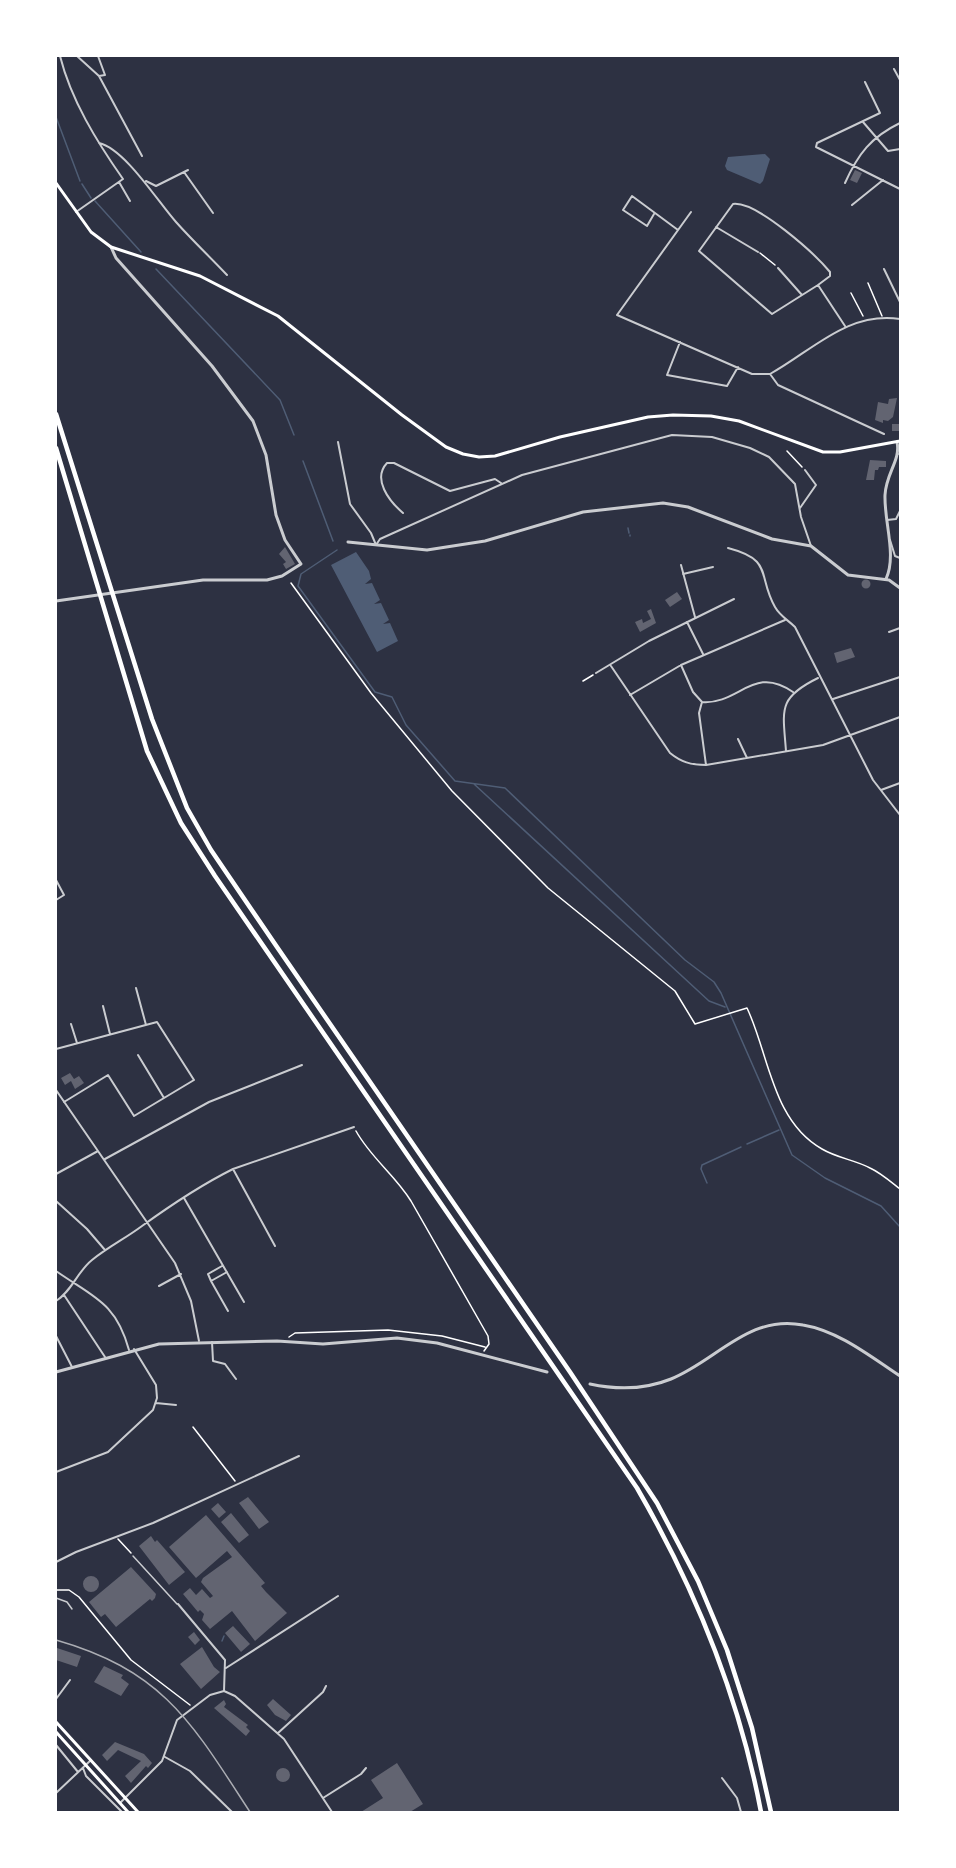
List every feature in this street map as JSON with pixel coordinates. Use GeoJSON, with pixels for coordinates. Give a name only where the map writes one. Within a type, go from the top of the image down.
{"type":"FeatureCollection","features":[{"type":"Feature","properties":{"kind":"highway"},"geometry":{"type":"LineString","coordinates":[[56,414],[99,544],[138,676],[179,792],[211,850],[570,1372],[663,1512],[698,1581],[727,1650],[752,1728],[771,1812]]}},
{"type":"Feature","properties":{"kind":"highway"},"geometry":{"type":"LineString","coordinates":[[56,448],[124,680],[156,775],[195,846],[617,1458],[656,1521],[692,1592],[723,1668],[745,1740],[761,1812]]}},
{"type":"Feature","properties":{"kind":"main road"},"geometry":{"type":"LineString","coordinates":[[56,183],[92,232],[111,247],[200,276],[258,304],[316,344],[402,415],[446,447],[463,454],[479,457],[495,456],[560,436],[648,417],[673,415],[711,416],[739,421],[766,429],[816,451],[840,452],[899,442]]}},
{"type":"Feature","properties":{"kind":"main road"},"geometry":{"type":"LineString","coordinates":[[56,1722],[138,1812]]}},
{"type":"Feature","properties":{"kind":"main road"},"geometry":{"type":"LineString","coordinates":[[56,1732],[84,1767],[128,1812]]}},
{"type":"Feature","properties":{"kind":"street"},"geometry":{"type":"LineString","coordinates":[[60,56],[71,89],[99,143],[123,179],[76,212]]}},
{"type":"Feature","properties":{"kind":"street"},"geometry":{"type":"LineString","coordinates":[[77,56],[99,76],[142,156]]}},
{"type":"Feature","properties":{"kind":"street"},"geometry":{"type":"LineString","coordinates":[[98,56],[105,73],[104,77],[99,76]]}},
{"type":"Feature","properties":{"kind":"street"},"geometry":{"type":"LineString","coordinates":[[894,69],[900,81]]}},
{"type":"Feature","properties":{"kind":"street"},"geometry":{"type":"LineString","coordinates":[[865,82],[880,113],[817,143],[816,147],[900,189]]}},
{"type":"Feature","properties":{"kind":"street"},"geometry":{"type":"LineString","coordinates":[[863,121],[891,152],[900,149]]}},
{"type":"Feature","properties":{"kind":"street"},"geometry":{"type":"LineString","coordinates":[[845,183],[853,165],[868,144],[900,123]]}},
{"type":"Feature","properties":{"kind":"street"},"geometry":{"type":"LineString","coordinates":[[99,143],[110,147],[144,180],[178,224],[227,275]]}},
{"type":"Feature","properties":{"kind":"street"},"geometry":{"type":"LineString","coordinates":[[144,180],[156,186],[188,170]]}},
{"type":"Feature","properties":{"kind":"street"},"geometry":{"type":"LineString","coordinates":[[184,172],[213,213]]}},
{"type":"Feature","properties":{"kind":"street"},"geometry":{"type":"LineString","coordinates":[[852,205],[883,180]]}},
{"type":"Feature","properties":{"kind":"street"},"geometry":{"type":"LineString","coordinates":[[118,182],[130,201]]}},
{"type":"Feature","properties":{"kind":"street"},"geometry":{"type":"LineString","coordinates":[[632,196],[656,211],[654,214],[647,226],[623,210],[632,196]]}},
{"type":"Feature","properties":{"kind":"street"},"geometry":{"type":"LineString","coordinates":[[733,204],[737,204],[761,215],[789,233],[830,272],[830,276],[818,285],[772,314],[746,289],[699,251],[733,204]]}},
{"type":"Feature","properties":{"kind":"street"},"geometry":{"type":"LineString","coordinates":[[617,315],[691,212]]}},
{"type":"Feature","properties":{"kind":"street"},"geometry":{"type":"LineString","coordinates":[[654,214],[678,230]]}},
{"type":"Feature","properties":{"kind":"street"},"geometry":{"type":"LineString","coordinates":[[716,227],[758,252]]}},
{"type":"Feature","properties":{"kind":"street"},"geometry":{"type":"LineString","coordinates":[[56,601],[203,580],[267,580],[282,576],[301,564],[285,540],[276,515],[267,459],[253,421],[219,374],[116,258],[111,247]]}},
{"type":"Feature","properties":{"kind":"street"},"geometry":{"type":"LineString","coordinates":[[778,268],[802,295]]}},
{"type":"Feature","properties":{"kind":"street"},"geometry":{"type":"LineString","coordinates":[[884,269],[900,302]]}},
{"type":"Feature","properties":{"kind":"street"},"geometry":{"type":"LineString","coordinates":[[818,285],[845,326]]}},
{"type":"Feature","properties":{"kind":"street"},"geometry":{"type":"LineString","coordinates":[[612,316],[617,315],[752,374],[770,374],[845,326],[864,319],[882,317],[900,319]]}},
{"type":"Feature","properties":{"kind":"street"},"geometry":{"type":"LineString","coordinates":[[680,342],[667,375],[728,387],[738,367]]}},
{"type":"Feature","properties":{"kind":"street"},"geometry":{"type":"LineString","coordinates":[[770,374],[778,385],[884,434]]}},
{"type":"Feature","properties":{"kind":"street"},"geometry":{"type":"LineString","coordinates":[[376,544],[380,539],[501,483],[550,465],[585,460],[657,437],[698,436],[750,448],[769,457],[790,477],[797,490],[811,546]]}},
{"type":"Feature","properties":{"kind":"street"},"geometry":{"type":"LineString","coordinates":[[338,442],[350,504],[371,533],[376,544]]}},
{"type":"Feature","properties":{"kind":"street"},"geometry":{"type":"LineString","coordinates":[[886,579],[891,565],[886,520],[887,477],[900,454],[899,442]]}},
{"type":"Feature","properties":{"kind":"street"},"geometry":{"type":"LineString","coordinates":[[403,513],[390,499],[381,482],[382,470],[387,463],[394,463],[433,485],[450,491],[488,480],[495,479],[501,483]]}},
{"type":"Feature","properties":{"kind":"street"},"geometry":{"type":"LineString","coordinates":[[800,508],[816,485],[805,470]]}},
{"type":"Feature","properties":{"kind":"street"},"geometry":{"type":"LineString","coordinates":[[348,542],[427,550],[486,540],[583,512],[663,503],[688,507],[772,539],[811,546],[848,575],[886,579],[900,588]]}},
{"type":"Feature","properties":{"kind":"street"},"geometry":{"type":"LineString","coordinates":[[886,520],[896,519],[900,511]]}},
{"type":"Feature","properties":{"kind":"street"},"geometry":{"type":"LineString","coordinates":[[888,539],[892,541],[896,556],[900,558]]}},
{"type":"Feature","properties":{"kind":"street"},"geometry":{"type":"LineString","coordinates":[[728,548],[755,560],[769,586],[773,603],[785,620],[795,627],[819,677],[833,699],[880,790],[900,815]]}},
{"type":"Feature","properties":{"kind":"street"},"geometry":{"type":"LineString","coordinates":[[681,565],[696,617]]}},
{"type":"Feature","properties":{"kind":"street"},"geometry":{"type":"LineString","coordinates":[[683,574],[713,567]]}},
{"type":"Feature","properties":{"kind":"street"},"geometry":{"type":"LineString","coordinates":[[596,673],[649,641],[734,599]]}},
{"type":"Feature","properties":{"kind":"street"},"geometry":{"type":"LineString","coordinates":[[630,695],[681,665],[785,620]]}},
{"type":"Feature","properties":{"kind":"street"},"geometry":{"type":"LineString","coordinates":[[687,622],[703,655]]}},
{"type":"Feature","properties":{"kind":"street"},"geometry":{"type":"LineString","coordinates":[[889,632],[900,628]]}},
{"type":"Feature","properties":{"kind":"street"},"geometry":{"type":"LineString","coordinates":[[681,665],[693,692],[702,702]]}},
{"type":"Feature","properties":{"kind":"street"},"geometry":{"type":"LineString","coordinates":[[611,666],[670,753],[680,760],[706,765],[823,745],[900,717]]}},
{"type":"Feature","properties":{"kind":"street"},"geometry":{"type":"LineString","coordinates":[[786,751],[784,712],[792,692],[819,677]]}},
{"type":"Feature","properties":{"kind":"street"},"geometry":{"type":"LineString","coordinates":[[833,699],[900,677]]}},
{"type":"Feature","properties":{"kind":"street"},"geometry":{"type":"LineString","coordinates":[[702,702],[715,701],[764,681],[779,683],[792,692]]}},
{"type":"Feature","properties":{"kind":"street"},"geometry":{"type":"LineString","coordinates":[[702,702],[699,713],[706,765]]}},
{"type":"Feature","properties":{"kind":"street"},"geometry":{"type":"LineString","coordinates":[[738,739],[747,758]]}},
{"type":"Feature","properties":{"kind":"street"},"geometry":{"type":"LineString","coordinates":[[880,790],[900,783]]}},
{"type":"Feature","properties":{"kind":"street"},"geometry":{"type":"LineString","coordinates":[[56,880],[64,895],[56,900]]}},
{"type":"Feature","properties":{"kind":"street"},"geometry":{"type":"LineString","coordinates":[[136,988],[146,1025]]}},
{"type":"Feature","properties":{"kind":"street"},"geometry":{"type":"LineString","coordinates":[[103,1006],[111,1035]]}},
{"type":"Feature","properties":{"kind":"street"},"geometry":{"type":"LineString","coordinates":[[56,1049],[159,1023],[194,1080],[134,1116],[108,1075],[64,1102]]}},
{"type":"Feature","properties":{"kind":"street"},"geometry":{"type":"LineString","coordinates":[[71,1024],[77,1043]]}},
{"type":"Feature","properties":{"kind":"street"},"geometry":{"type":"LineString","coordinates":[[138,1055],[164,1098]]}},
{"type":"Feature","properties":{"kind":"street"},"geometry":{"type":"LineString","coordinates":[[104,1160],[209,1102],[302,1065]]}},
{"type":"Feature","properties":{"kind":"street"},"geometry":{"type":"LineString","coordinates":[[56,1090],[181,1274],[191,1301],[199,1341]]}},
{"type":"Feature","properties":{"kind":"street"},"geometry":{"type":"LineString","coordinates":[[56,1301],[64,1295],[84,1267],[105,1250],[183,1198],[233,1169],[354,1127]]}},
{"type":"Feature","properties":{"kind":"street"},"geometry":{"type":"LineString","coordinates":[[56,1174],[98,1151]]}},
{"type":"Feature","properties":{"kind":"street"},"geometry":{"type":"LineString","coordinates":[[233,1169],[274,1246]]}},
{"type":"Feature","properties":{"kind":"street"},"geometry":{"type":"LineString","coordinates":[[183,1198],[244,1302]]}},
{"type":"Feature","properties":{"kind":"street"},"geometry":{"type":"LineString","coordinates":[[56,1201],[87,1229],[105,1250]]}},
{"type":"Feature","properties":{"kind":"street"},"geometry":{"type":"LineString","coordinates":[[223,1265],[208,1274],[228,1311]]}},
{"type":"Feature","properties":{"kind":"street"},"geometry":{"type":"LineString","coordinates":[[56,1271],[111,1310],[131,1350],[156,1384],[156,1403],[147,1417],[108,1452],[56,1472]]}},
{"type":"Feature","properties":{"kind":"street"},"geometry":{"type":"LineString","coordinates":[[211,1281],[227,1272]]}},
{"type":"Feature","properties":{"kind":"street"},"geometry":{"type":"LineString","coordinates":[[159,1286],[181,1274]]}},
{"type":"Feature","properties":{"kind":"street"},"geometry":{"type":"LineString","coordinates":[[64,1295],[105,1357]]}},
{"type":"Feature","properties":{"kind":"street"},"geometry":{"type":"LineString","coordinates":[[590,1384],[629,1389],[658,1384],[681,1375],[747,1332],[782,1324],[802,1324],[831,1334],[900,1376]]}},
{"type":"Feature","properties":{"kind":"street"},"geometry":{"type":"LineString","coordinates":[[56,1336],[72,1367]]}},
{"type":"Feature","properties":{"kind":"street"},"geometry":{"type":"LineString","coordinates":[[56,1372],[159,1344],[199,1341],[284,1341],[323,1344],[368,1339],[415,1339],[547,1372]]}},
{"type":"Feature","properties":{"kind":"street"},"geometry":{"type":"LineString","coordinates":[[212,1341],[213,1361],[225,1364],[236,1379]]}},
{"type":"Feature","properties":{"kind":"street"},"geometry":{"type":"LineString","coordinates":[[156,1403],[176,1405]]}},
{"type":"Feature","properties":{"kind":"street"},"geometry":{"type":"LineString","coordinates":[[56,1562],[153,1523],[299,1456]]}},
{"type":"Feature","properties":{"kind":"street"},"geometry":{"type":"LineString","coordinates":[[226,1668],[338,1596]]}},
{"type":"Feature","properties":{"kind":"street"},"geometry":{"type":"LineString","coordinates":[[178,1604],[221,1654],[226,1668],[225,1691]]}},
{"type":"Feature","properties":{"kind":"street"},"geometry":{"type":"LineString","coordinates":[[56,1699],[70,1680]]}},
{"type":"Feature","properties":{"kind":"street"},"geometry":{"type":"LineString","coordinates":[[278,1733],[323,1692],[326,1686]]}},
{"type":"Feature","properties":{"kind":"street"},"geometry":{"type":"LineString","coordinates":[[120,1803],[165,1757],[171,1731],[177,1720],[210,1695],[225,1691],[235,1696],[289,1745],[333,1812]]}},
{"type":"Feature","properties":{"kind":"street"},"geometry":{"type":"LineString","coordinates":[[56,1745],[78,1772]]}},
{"type":"Feature","properties":{"kind":"street"},"geometry":{"type":"LineString","coordinates":[[165,1757],[190,1771],[232,1812]]}},
{"type":"Feature","properties":{"kind":"street"},"geometry":{"type":"LineString","coordinates":[[56,1793],[91,1760]]}},
{"type":"Feature","properties":{"kind":"street"},"geometry":{"type":"LineString","coordinates":[[84,1767],[86,1776],[122,1812]]}},
{"type":"Feature","properties":{"kind":"street"},"geometry":{"type":"LineString","coordinates":[[323,1798],[361,1774],[366,1768]]}},
{"type":"Feature","properties":{"kind":"street"},"geometry":{"type":"LineString","coordinates":[[722,1778],[737,1798],[741,1812]]}},
{"type":"Feature","properties":{"kind":"lane"},"geometry":{"type":"LineString","coordinates":[[134,1556],[178,1604]]}},
{"type":"Feature","properties":{"kind":"lane"},"geometry":{"type":"LineString","coordinates":[[56,1598],[67,1602],[72,1609]]}},
{"type":"Feature","properties":{"kind":"path"},"geometry":{"type":"LineString","coordinates":[[758,252],[778,268]]}},
{"type":"Feature","properties":{"kind":"path"},"geometry":{"type":"LineString","coordinates":[[868,284],[882,317]]}},
{"type":"Feature","properties":{"kind":"path"},"geometry":{"type":"LineString","coordinates":[[852,293],[864,319]]}},
{"type":"Feature","properties":{"kind":"path"},"geometry":{"type":"LineString","coordinates":[[787,451],[805,470]]}},
{"type":"Feature","properties":{"kind":"path"},"geometry":{"type":"LineString","coordinates":[[291,583],[370,693],[429,766],[548,888],[675,991],[695,1024],[747,1008],[771,1076],[786,1110],[801,1132],[821,1149],[870,1168],[900,1189]]}},
{"type":"Feature","properties":{"kind":"path"},"geometry":{"type":"LineString","coordinates":[[584,681],[596,673]]}},
{"type":"Feature","properties":{"kind":"path"},"geometry":{"type":"LineString","coordinates":[[354,1127],[374,1159],[404,1189],[488,1336],[489,1344],[482,1354]]}},
{"type":"Feature","properties":{"kind":"path"},"geometry":{"type":"LineString","coordinates":[[193,1427],[237,1484]]}},
{"type":"Feature","properties":{"kind":"path"},"geometry":{"type":"LineString","coordinates":[[117,1536],[134,1556]]}},
{"type":"Feature","properties":{"kind":"path"},"geometry":{"type":"LineString","coordinates":[[56,1590],[61,1589],[74,1594],[132,1660],[192,1709]]}},
{"type":"Feature","properties":{"kind":"water"},"geometry":{"type":"Polygon","coordinates":[[[765,154],[770,159],[760,184],[727,170],[725,166],[728,157],[765,154]]]}},
{"type":"Feature","properties":{"kind":"water"},"geometry":{"type":"Polygon","coordinates":[[[356,552],[369,571],[371,579],[365,584],[372,583],[380,600],[374,604],[381,603],[389,620],[383,624],[390,623],[398,641],[377,652],[331,565],[356,552]]]}},
{"type":"Feature","properties":{"kind":"building"},"geometry":{"type":"Polygon","coordinates":[[[855,170],[862,173],[857,183],[850,180],[855,170]]]}},
{"type":"Feature","properties":{"kind":"building"},"geometry":{"type":"Polygon","coordinates":[[[897,398],[893,417],[888,421],[883,420],[883,423],[875,420],[878,402],[888,404],[889,399],[897,398]]]}},
{"type":"Feature","properties":{"kind":"building"},"geometry":{"type":"Polygon","coordinates":[[[892,424],[900,424],[900,431],[892,431],[892,424]]]}},
{"type":"Feature","properties":{"kind":"building"},"geometry":{"type":"Polygon","coordinates":[[[870,460],[886,461],[886,467],[879,467],[875,470],[874,480],[866,480],[870,460]]]}},
{"type":"Feature","properties":{"kind":"building"},"geometry":{"type":"Polygon","coordinates":[[[285,547],[295,564],[286,569],[283,564],[286,562],[279,554],[285,547]]]}},
{"type":"Feature","properties":{"kind":"building"},"geometry":{"type":"Polygon","coordinates":[[[866,579],[871,584],[866,589],[861,584],[866,579]]]}},
{"type":"Feature","properties":{"kind":"building"},"geometry":{"type":"Polygon","coordinates":[[[677,592],[682,599],[670,607],[665,600],[677,592]]]}},
{"type":"Feature","properties":{"kind":"building"},"geometry":{"type":"Polygon","coordinates":[[[651,609],[656,623],[640,632],[635,622],[642,619],[643,623],[651,619],[647,611],[651,609]]]}},
{"type":"Feature","properties":{"kind":"building"},"geometry":{"type":"Polygon","coordinates":[[[851,648],[855,657],[837,663],[834,653],[851,648]]]}},
{"type":"Feature","properties":{"kind":"building"},"geometry":{"type":"Polygon","coordinates":[[[70,1073],[74,1079],[79,1076],[84,1083],[75,1089],[71,1081],[65,1085],[61,1078],[70,1073]]]}},
{"type":"Feature","properties":{"kind":"building"},"geometry":{"type":"Polygon","coordinates":[[[248,1497],[269,1522],[259,1529],[239,1503],[248,1497]]]}},
{"type":"Feature","properties":{"kind":"building"},"geometry":{"type":"Polygon","coordinates":[[[218,1503],[226,1512],[219,1518],[211,1509],[218,1503]]]}},
{"type":"Feature","properties":{"kind":"building"},"geometry":{"type":"Polygon","coordinates":[[[231,1513],[249,1535],[239,1543],[221,1522],[231,1513]]]}},
{"type":"Feature","properties":{"kind":"building"},"geometry":{"type":"Polygon","coordinates":[[[206,1515],[265,1583],[261,1586],[287,1613],[255,1641],[232,1611],[210,1629],[202,1620],[204,1614],[200,1610],[198,1612],[183,1594],[190,1588],[196,1595],[202,1589],[210,1598],[213,1596],[201,1582],[203,1578],[232,1557],[227,1551],[196,1578],[169,1547],[206,1515]]]}},
{"type":"Feature","properties":{"kind":"building"},"geometry":{"type":"Polygon","coordinates":[[[151,1536],[185,1572],[169,1585],[139,1546],[151,1536]]]}},
{"type":"Feature","properties":{"kind":"building"},"geometry":{"type":"Polygon","coordinates":[[[131,1567],[156,1594],[155,1598],[152,1601],[150,1599],[116,1627],[105,1614],[101,1617],[89,1602],[131,1567]]]}},
{"type":"Feature","properties":{"kind":"building"},"geometry":{"type":"Polygon","coordinates":[[[88,1576],[94,1576],[99,1584],[97,1590],[88,1592],[83,1587],[83,1581],[88,1576]]]}},
{"type":"Feature","properties":{"kind":"building"},"geometry":{"type":"Polygon","coordinates":[[[233,1626],[250,1644],[241,1652],[225,1633],[233,1626]]]}},
{"type":"Feature","properties":{"kind":"building"},"geometry":{"type":"Polygon","coordinates":[[[194,1632],[200,1640],[195,1645],[188,1637],[194,1632]]]}},
{"type":"Feature","properties":{"kind":"building"},"geometry":{"type":"Polygon","coordinates":[[[202,1647],[214,1667],[220,1672],[201,1689],[180,1664],[202,1647]]]}},
{"type":"Feature","properties":{"kind":"building"},"geometry":{"type":"Polygon","coordinates":[[[57,1648],[81,1656],[77,1667],[56,1660],[57,1648]]]}},
{"type":"Feature","properties":{"kind":"building"},"geometry":{"type":"Polygon","coordinates":[[[104,1666],[123,1675],[121,1678],[129,1684],[121,1696],[94,1682],[104,1666]]]}},
{"type":"Feature","properties":{"kind":"building"},"geometry":{"type":"Polygon","coordinates":[[[273,1699],[291,1715],[286,1721],[275,1715],[267,1705],[273,1699]]]}},
{"type":"Feature","properties":{"kind":"building"},"geometry":{"type":"Polygon","coordinates":[[[224,1700],[226,1704],[224,1707],[248,1725],[246,1727],[250,1731],[246,1736],[214,1708],[224,1700]]]}},
{"type":"Feature","properties":{"kind":"building"},"geometry":{"type":"Polygon","coordinates":[[[115,1742],[144,1754],[152,1763],[148,1768],[146,1766],[131,1783],[125,1776],[141,1761],[118,1750],[107,1761],[102,1755],[115,1742]]]}},
{"type":"Feature","properties":{"kind":"building"},"geometry":{"type":"Polygon","coordinates":[[[397,1763],[423,1804],[410,1812],[361,1812],[383,1798],[371,1780],[397,1763]]]}},
{"type":"Feature","properties":{"kind":"building"},"geometry":{"type":"Polygon","coordinates":[[[280,1768],[286,1768],[290,1775],[286,1782],[280,1782],[276,1778],[276,1772],[280,1768]]]}},
{"type":"Feature","properties":{"kind":"waterway"},"geometry":{"type":"LineString","coordinates":[[56,117],[80,181]]}},
{"type":"Feature","properties":{"kind":"waterway"},"geometry":{"type":"LineString","coordinates":[[82,184],[91,198]]}},
{"type":"Feature","properties":{"kind":"waterway"},"geometry":{"type":"LineString","coordinates":[[95,201],[141,252]]}},
{"type":"Feature","properties":{"kind":"waterway"},"geometry":{"type":"LineString","coordinates":[[156,269],[280,400],[294,435]]}},
{"type":"Feature","properties":{"kind":"waterway"},"geometry":{"type":"LineString","coordinates":[[303,461],[333,541]]}},
{"type":"Feature","properties":{"kind":"waterway"},"geometry":{"type":"LineString","coordinates":[[628,528],[629,533]]}},
{"type":"Feature","properties":{"kind":"waterway"},"geometry":{"type":"LineString","coordinates":[[337,550],[301,574],[298,586],[375,692],[392,697],[406,725],[455,781],[505,788],[685,960],[714,982],[721,993],[792,1155],[825,1178],[881,1206],[900,1227]]}},
{"type":"Feature","properties":{"kind":"waterway"},"geometry":{"type":"LineString","coordinates":[[474,784],[709,1001],[725,1007]]}},
{"type":"Feature","properties":{"kind":"waterway"},"geometry":{"type":"LineString","coordinates":[[747,1144],[779,1130]]}},
{"type":"Feature","properties":{"kind":"waterway"},"geometry":{"type":"LineString","coordinates":[[707,1183],[701,1169],[702,1165],[741,1147]]}},
{"type":"Feature","properties":{"kind":"waterway"},"geometry":{"type":"LineString","coordinates":[[222,1641],[224,1636]]}},
{"type":"Feature","properties":{"kind":"railway"},"geometry":{"type":"LineString","coordinates":[[56,1640],[124,1667],[172,1704],[192,1727],[250,1812]]}}]}
